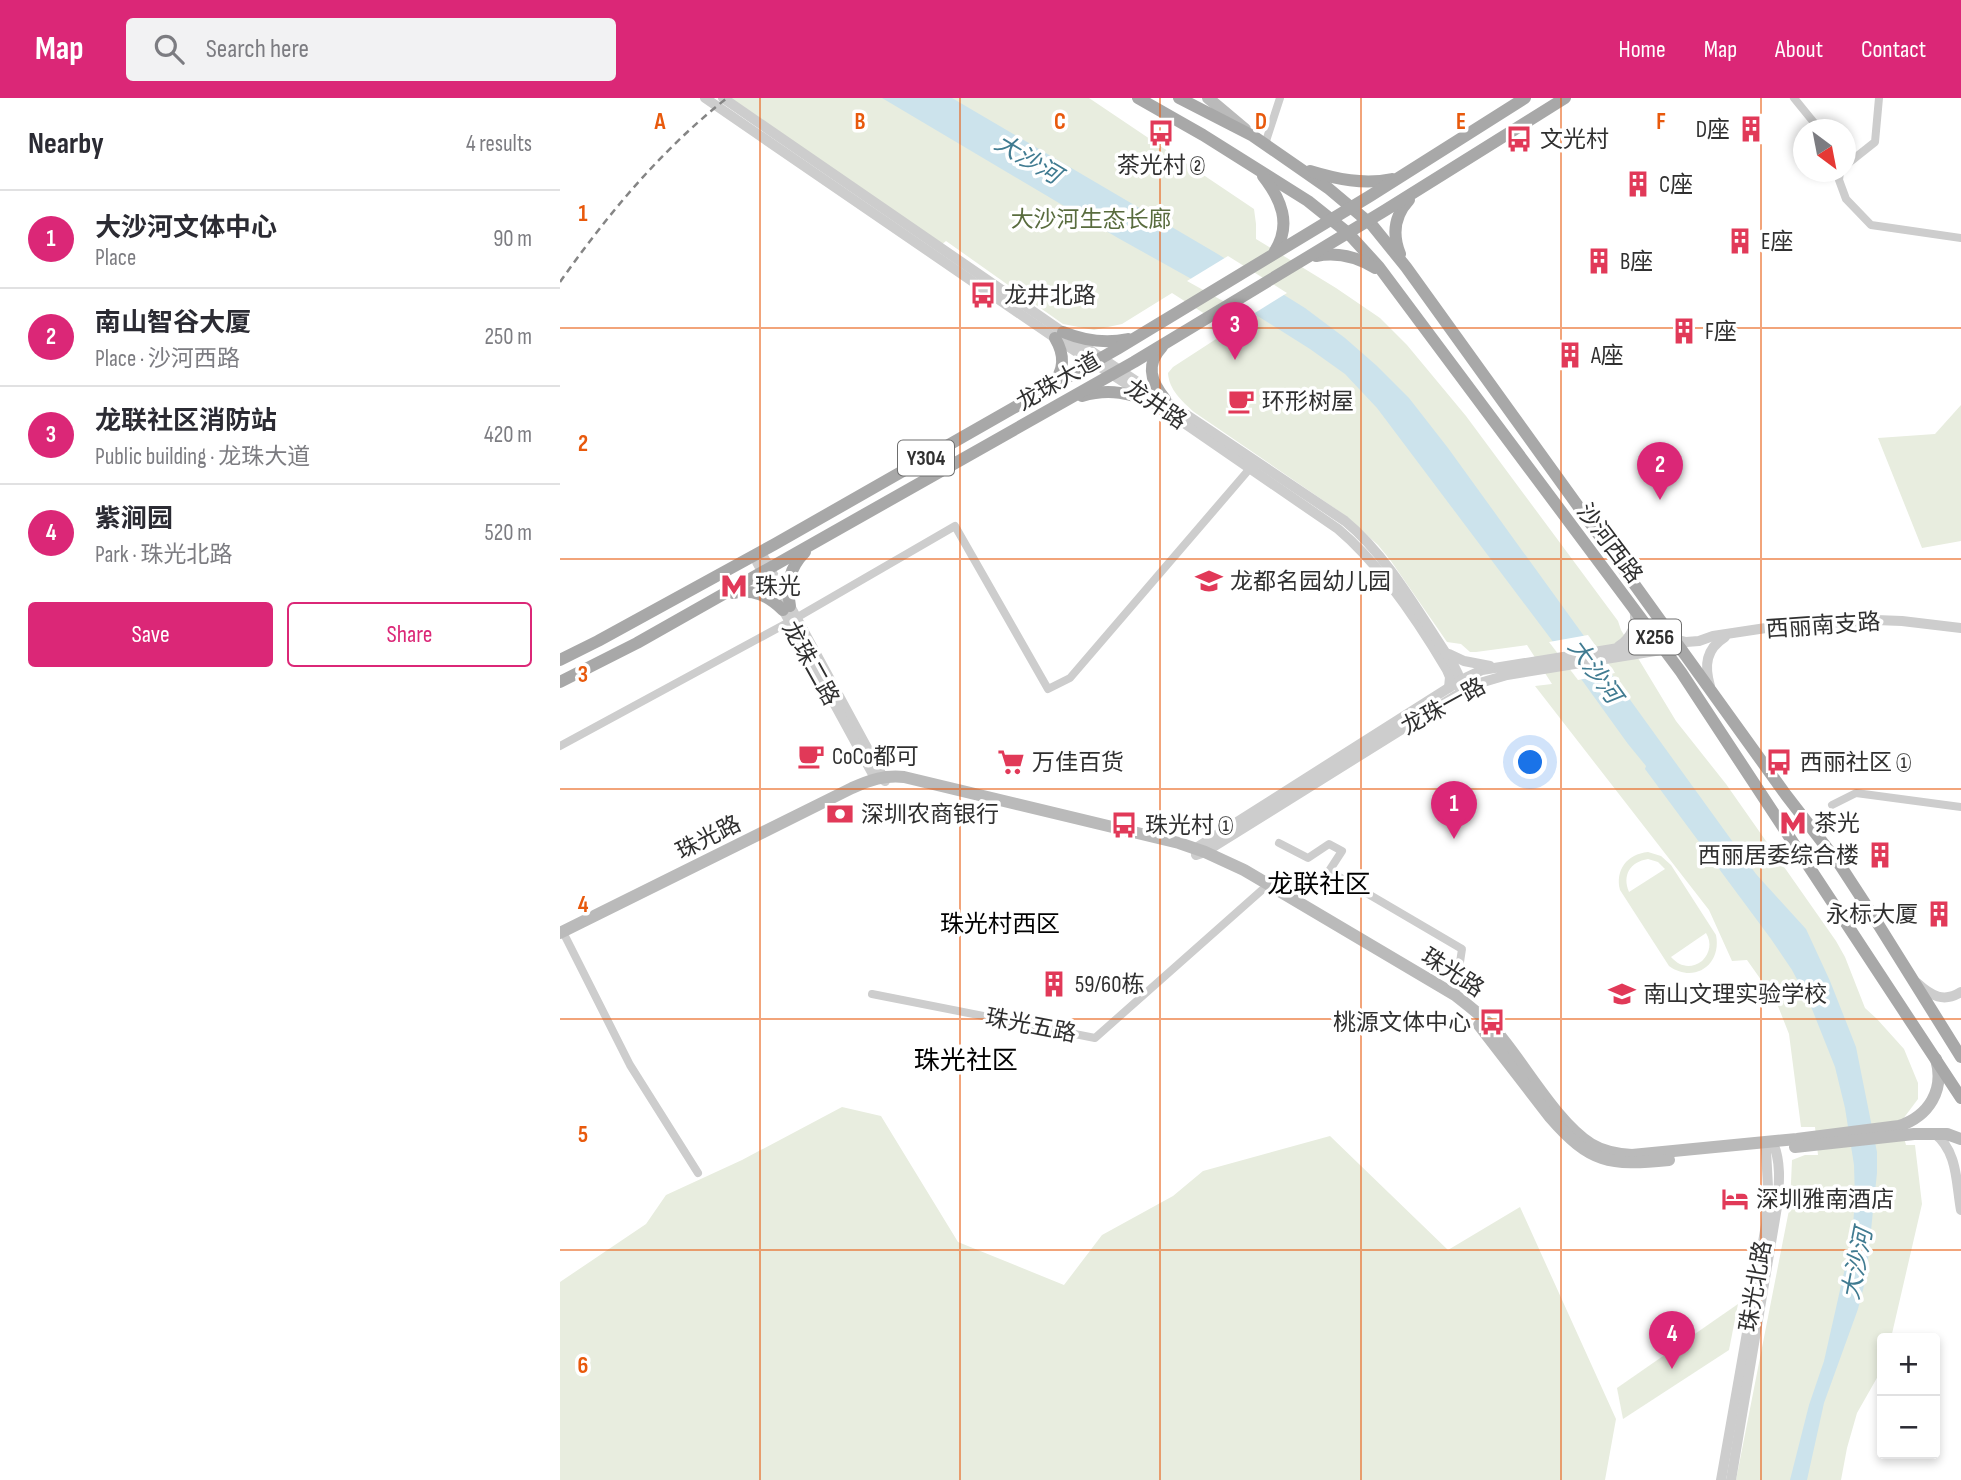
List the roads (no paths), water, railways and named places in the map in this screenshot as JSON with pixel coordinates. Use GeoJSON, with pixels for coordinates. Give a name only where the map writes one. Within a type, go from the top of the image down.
{"type":"FeatureCollection","features":[{"type":"Feature","properties":{"kind":"main road","name":"沙河西路"},"geometry":{"type":"LineString","coordinates":[[1138,98],[1308,201],[1348,233],[1386,277],[1681,672],[1961,1098]]}},
{"type":"Feature","properties":{"kind":"main road","name":"沙河西路"},"geometry":{"type":"LineString","coordinates":[[1179,98],[1253,136],[1352,207],[1406,267],[1840,865],[1961,1057]]}},
{"type":"Feature","properties":{"kind":"main road"},"geometry":{"type":"LineString","coordinates":[[1208,98],[1253,136]]}},
{"type":"Feature","properties":{"kind":"main road","name":"龙珠大道"},"geometry":{"type":"LineString","coordinates":[[560,660],[757,554],[1098,360],[1352,207],[1525,98]]}},
{"type":"Feature","properties":{"kind":"main road","name":"龙珠大道"},"geometry":{"type":"LineString","coordinates":[[560,682],[766,571],[1117,372],[1306,259],[1565,98]]}},
{"type":"Feature","properties":{"kind":"main road"},"geometry":{"type":"LineString","coordinates":[[1296,166],[1349,180],[1374,181],[1402,176]]}},
{"type":"Feature","properties":{"kind":"main road"},"geometry":{"type":"LineString","coordinates":[[1255,167],[1276,195],[1285,220],[1282,238],[1273,255]]}},
{"type":"Feature","properties":{"kind":"main road","name":"X256"},"geometry":{"type":"LineString","coordinates":[[1406,267],[1396,245],[1396,222],[1404,205],[1423,187]]}},
{"type":"Feature","properties":{"kind":"main road"},"geometry":{"type":"LineString","coordinates":[[1306,259],[1320,255],[1345,255],[1365,262],[1386,277]]}},
{"type":"Feature","properties":{"kind":"main road"},"geometry":{"type":"LineString","coordinates":[[1047,389],[1062,369],[1063,356],[1059,335],[1098,342],[1138,336]]}},
{"type":"Feature","properties":{"kind":"main road"},"geometry":{"type":"LineString","coordinates":[[1160,401],[1151,375],[1153,359],[1166,343]]}},
{"type":"Feature","properties":{"kind":"main road"},"geometry":{"type":"LineString","coordinates":[[1056,406],[1105,391],[1160,401]]}},
{"type":"Feature","properties":{"kind":"main road"},"geometry":{"type":"LineString","coordinates":[[789,614],[788,580],[801,555],[813,544]]}},
{"type":"Feature","properties":{"kind":"main road"},"geometry":{"type":"LineString","coordinates":[[722,595],[750,591],[762,594],[789,614]]}},
{"type":"Feature","properties":{"kind":"main road","name":"珠光路"},"geometry":{"type":"LineString","coordinates":[[562,933],[881,779],[1199,851],[1244,870],[1455,995],[1496,1032],[1574,1130],[1591,1144],[1604,1150],[1632,1155],[1771,1147]]}},
{"type":"Feature","properties":{"kind":"main road","name":"珠光路"},"geometry":{"type":"LineString","coordinates":[[1199,851],[1460,1008],[1489,1036],[1562,1130],[1574,1143],[1594,1156],[1616,1163],[1639,1163],[1899,1130],[1961,1139]]}},
{"type":"Feature","properties":{"kind":"main road","name":"珠光路"},"geometry":{"type":"LineString","coordinates":[[1899,1130],[1923,1112],[1936,1093],[1939,1071],[1936,1059]]}},
{"type":"Feature","properties":{"kind":"street","name":"龙井路"},"geometry":{"type":"LineString","coordinates":[[705,98],[1160,401],[1253,465],[1338,529],[1386,578],[1444,665],[1455,687]]}},
{"type":"Feature","properties":{"kind":"street","name":"龙井路"},"geometry":{"type":"LineString","coordinates":[[723,98],[1059,335]]}},
{"type":"Feature","properties":{"kind":"street"},"geometry":{"type":"LineString","coordinates":[[1265,144],[1280,98]]}},
{"type":"Feature","properties":{"kind":"street"},"geometry":{"type":"LineString","coordinates":[[1794,98],[1811,119]]}},
{"type":"Feature","properties":{"kind":"street"},"geometry":{"type":"LineString","coordinates":[[1856,156],[1875,142],[1879,98]]}},
{"type":"Feature","properties":{"kind":"street"},"geometry":{"type":"LineString","coordinates":[[1840,182],[1846,199],[1871,225],[1961,238]]}},
{"type":"Feature","properties":{"kind":"street","name":"龙井路"},"geometry":{"type":"LineString","coordinates":[[1253,465],[1345,521],[1361,534],[1385,563],[1455,668],[1455,687]]}},
{"type":"Feature","properties":{"kind":"street"},"geometry":{"type":"LineString","coordinates":[[560,746],[789,614],[956,526],[1048,689],[1070,678],[1253,465]]}},
{"type":"Feature","properties":{"kind":"street","name":"龙珠二路"},"geometry":{"type":"LineString","coordinates":[[757,554],[757,562],[766,571],[881,779]]}},
{"type":"Feature","properties":{"kind":"street"},"geometry":{"type":"LineString","coordinates":[[1613,649],[1631,634],[1636,620],[1634,610]]}},
{"type":"Feature","properties":{"kind":"street","name":"西丽南支路"},"geometry":{"type":"LineString","coordinates":[[1680,642],[1779,626],[1876,620],[1961,628]]}},
{"type":"Feature","properties":{"kind":"street"},"geometry":{"type":"LineString","coordinates":[[1712,692],[1706,674],[1707,657],[1715,645],[1729,634]]}},
{"type":"Feature","properties":{"kind":"street","name":"龙珠一路"},"geometry":{"type":"LineString","coordinates":[[1455,687],[1680,642]]}},
{"type":"Feature","properties":{"kind":"street","name":"龙珠一路"},"geometry":{"type":"LineString","coordinates":[[1199,851],[1477,672],[1613,649],[1661,645]]}},
{"type":"Feature","properties":{"kind":"street"},"geometry":{"type":"LineString","coordinates":[[1442,648],[1464,662],[1496,667]]}},
{"type":"Feature","properties":{"kind":"street"},"geometry":{"type":"LineString","coordinates":[[1832,805],[1856,793],[1961,807]]}},
{"type":"Feature","properties":{"kind":"street"},"geometry":{"type":"LineString","coordinates":[[1279,843],[1308,858],[1329,844],[1342,851],[1329,871],[1462,949],[1455,995]]}},
{"type":"Feature","properties":{"kind":"street","name":"珠光五路"},"geometry":{"type":"LineString","coordinates":[[872,994],[1095,1038],[1262,890]]}},
{"type":"Feature","properties":{"kind":"street"},"geometry":{"type":"LineString","coordinates":[[562,933],[630,1065],[698,1173]]}},
{"type":"Feature","properties":{"kind":"street"},"geometry":{"type":"LineString","coordinates":[[1909,975],[1937,997],[1951,997],[1961,992]]}},
{"type":"Feature","properties":{"kind":"street"},"geometry":{"type":"LineString","coordinates":[[1933,1133],[1942,1139],[1950,1153],[1961,1208]]}},
{"type":"Feature","properties":{"kind":"street","name":"珠光北路"},"geometry":{"type":"LineString","coordinates":[[1721,1480],[1766,1225],[1771,1147]]}},
{"type":"Feature","properties":{"kind":"street","name":"珠光北路"},"geometry":{"type":"LineString","coordinates":[[1731,1480],[1777,1207],[1779,1172],[1771,1147]]}},
{"type":"Feature","properties":{"kind":"street"},"geometry":{"type":"LineString","coordinates":[[1956,1178],[1961,1167]]}},
{"type":"Feature","properties":{"kind":"water","name":"大沙河"},"geometry":{"type":"Polygon","coordinates":[[[882,98],[952,98],[1305,308],[1377,366],[1409,398],[1448,448],[1756,874],[1806,929],[1856,1047],[1877,1152],[1866,1278],[1858,1309],[1824,1403],[1807,1480],[1790,1480],[1809,1405],[1824,1361],[1852,1237],[1854,1165],[1835,1067],[1810,1004],[1792,970],[1584,683],[1377,408],[1345,374],[1256,315],[1118,238],[882,98]]]}},
{"type":"Feature","properties":{"kind":"railway"},"geometry":{"type":"LineString","coordinates":[[560,282],[637,184],[680,139],[727,98]]}},
{"type":"Feature","properties":{"kind":"place","name":"D座"},"geometry":{"type":"Point","coordinates":[1751,129]}},
{"type":"Feature","properties":{"kind":"place","name":"茶光村 ②"},"geometry":{"type":"Point","coordinates":[1161,133]}},
{"type":"Feature","properties":{"kind":"place","name":"文光村"},"geometry":{"type":"Point","coordinates":[1519,139]}},
{"type":"Feature","properties":{"kind":"place","name":"C座"},"geometry":{"type":"Point","coordinates":[1638,184]}},
{"type":"Feature","properties":{"kind":"place","name":"E座"},"geometry":{"type":"Point","coordinates":[1740,241]}},
{"type":"Feature","properties":{"kind":"place","name":"B座"},"geometry":{"type":"Point","coordinates":[1599,261]}},
{"type":"Feature","properties":{"kind":"place","name":"龙井北路"},"geometry":{"type":"Point","coordinates":[983,295]}},
{"type":"Feature","properties":{"kind":"place","name":"F座"},"geometry":{"type":"Point","coordinates":[1684,331]}},
{"type":"Feature","properties":{"kind":"place","name":"A座"},"geometry":{"type":"Point","coordinates":[1570,355]}},
{"type":"Feature","properties":{"kind":"place","name":"龙联社区消防站"},"geometry":{"type":"Point","coordinates":[1235,360]}},
{"type":"Feature","properties":{"kind":"place","name":"环形树屋"},"geometry":{"type":"Point","coordinates":[1241,401]}},
{"type":"Feature","properties":{"kind":"place","name":"南山智谷大厦"},"geometry":{"type":"Point","coordinates":[1660,500]}},
{"type":"Feature","properties":{"kind":"place","name":"龙都名园幼儿园"},"geometry":{"type":"Point","coordinates":[1209,581]}},
{"type":"Feature","properties":{"kind":"place","name":"珠光"},"geometry":{"type":"Point","coordinates":[734,586]}},
{"type":"Feature","properties":{"kind":"place","name":"CoCo都可"},"geometry":{"type":"Point","coordinates":[811,756]}},
{"type":"Feature","properties":{"kind":"place","name":"万佳百货"},"geometry":{"type":"Point","coordinates":[1011,762]}},
{"type":"Feature","properties":{"kind":"place","name":"西丽社区 ①"},"geometry":{"type":"Point","coordinates":[1779,762]}},
{"type":"Feature","properties":{"kind":"place","name":"深圳农商银行"},"geometry":{"type":"Point","coordinates":[840,814]}},
{"type":"Feature","properties":{"kind":"place","name":"茶光"},"geometry":{"type":"Point","coordinates":[1793,823]}},
{"type":"Feature","properties":{"kind":"place","name":"珠光村 ①"},"geometry":{"type":"Point","coordinates":[1124,825]}},
{"type":"Feature","properties":{"kind":"place","name":"大沙河文体中心"},"geometry":{"type":"Point","coordinates":[1454,839]}},
{"type":"Feature","properties":{"kind":"place","name":"西丽居委综合楼"},"geometry":{"type":"Point","coordinates":[1880,855]}},
{"type":"Feature","properties":{"kind":"place","name":"永标大厦"},"geometry":{"type":"Point","coordinates":[1939,914]}},
{"type":"Feature","properties":{"kind":"place","name":"59/60栋"},"geometry":{"type":"Point","coordinates":[1054,984]}},
{"type":"Feature","properties":{"kind":"place","name":"南山文理实验学校"},"geometry":{"type":"Point","coordinates":[1622,994]}},
{"type":"Feature","properties":{"kind":"place","name":"桃源文体中心"},"geometry":{"type":"Point","coordinates":[1492,1022]}},
{"type":"Feature","properties":{"kind":"place","name":"深圳雅南酒店"},"geometry":{"type":"Point","coordinates":[1735,1199]}},
{"type":"Feature","properties":{"kind":"place","name":"紫涧园"},"geometry":{"type":"Point","coordinates":[1672,1369]}},
{"type":"Feature","properties":{"kind":"district","name":"龙联社区"},"geometry":{"type":"Point","coordinates":[1319,884]}},
{"type":"Feature","properties":{"kind":"district","name":"珠光村西区"},"geometry":{"type":"Point","coordinates":[1000,924]}},
{"type":"Feature","properties":{"kind":"district","name":"珠光社区"},"geometry":{"type":"Point","coordinates":[966,1060]}},
{"type":"Feature","properties":{"kind":"park label","name":"大沙河生态长廊"},"geometry":{"type":"Point","coordinates":[1091,219]}}]}
